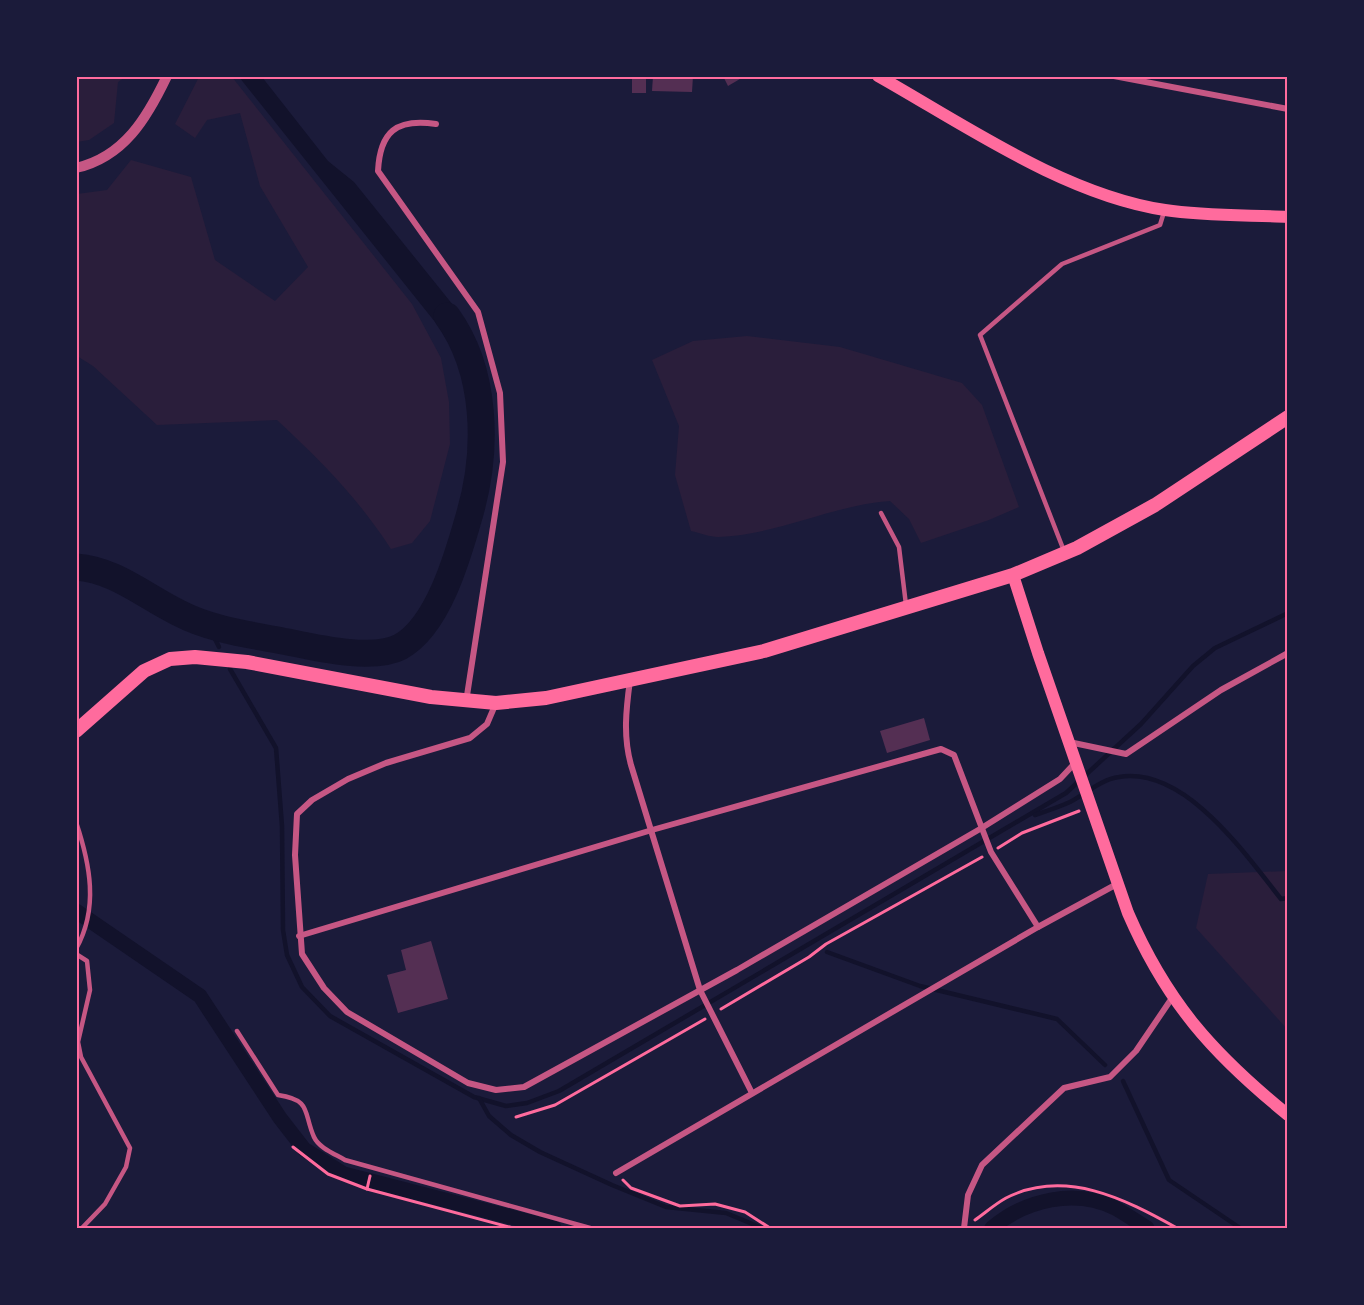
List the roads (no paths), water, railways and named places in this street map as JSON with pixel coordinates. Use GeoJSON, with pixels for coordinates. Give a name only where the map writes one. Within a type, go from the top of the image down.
{"type":"FeatureCollection","features":[{"type":"Feature","properties":{"kind":"main road"},"geometry":{"type":"LineString","coordinates":[[878,76],[1058,177],[1103,195],[1164,210],[1287,216]]}},
{"type":"Feature","properties":{"kind":"main road"},"geometry":{"type":"LineString","coordinates":[[76,731],[144,671],[170,659],[195,657],[247,662],[466,702],[496,703],[546,698],[764,651],[1013,575],[1065,553],[1116,528],[1155,505],[1287,417]]}},
{"type":"Feature","properties":{"kind":"main road"},"geometry":{"type":"LineString","coordinates":[[1013,575],[1117,884],[1140,941],[1172,998],[1224,1060],[1287,1115]]}},
{"type":"Feature","properties":{"kind":"street"},"geometry":{"type":"LineString","coordinates":[[76,168],[112,152],[128,139],[148,114],[166,76]]}},
{"type":"Feature","properties":{"kind":"street"},"geometry":{"type":"LineString","coordinates":[[1114,76],[1287,109]]}},
{"type":"Feature","properties":{"kind":"street"},"geometry":{"type":"LineString","coordinates":[[436,124],[418,121],[403,124],[390,132],[382,145],[378,171],[478,312],[500,393],[503,462],[466,702]]}},
{"type":"Feature","properties":{"kind":"street"},"geometry":{"type":"LineString","coordinates":[[1068,742],[1126,754],[1221,690],[1287,653]]}},
{"type":"Feature","properties":{"kind":"street"},"geometry":{"type":"LineString","coordinates":[[630,680],[625,743],[701,992],[752,1093]]}},
{"type":"Feature","properties":{"kind":"street"},"geometry":{"type":"LineString","coordinates":[[496,703],[487,724],[470,738],[386,763],[357,775],[312,800],[297,814],[295,855],[302,954],[324,988],[347,1012],[468,1083],[496,1090],[524,1087],[701,992],[980,831],[1060,779],[1077,765]]}},
{"type":"Feature","properties":{"kind":"street"},"geometry":{"type":"LineString","coordinates":[[299,936],[652,830],[942,750],[954,755],[980,831],[1038,927]]}},
{"type":"Feature","properties":{"kind":"street"},"geometry":{"type":"LineString","coordinates":[[616,1173],[925,992],[1117,884]]}},
{"type":"Feature","properties":{"kind":"street"},"geometry":{"type":"LineString","coordinates":[[964,1228],[968,1195],[982,1165],[1064,1088],[1110,1077],[1136,1050],[1172,998]]}},
{"type":"Feature","properties":{"kind":"lane"},"geometry":{"type":"LineString","coordinates":[[1065,553],[980,335],[1062,264],[1160,225],[1164,210]]}},
{"type":"Feature","properties":{"kind":"lane"},"geometry":{"type":"LineString","coordinates":[[881,513],[899,547],[906,608]]}},
{"type":"Feature","properties":{"kind":"lane"},"geometry":{"type":"LineString","coordinates":[[76,822],[84,847],[92,902],[76,951],[87,961],[90,990],[78,1042],[81,1057],[130,1148],[126,1167],[105,1204],[82,1228]]}},
{"type":"Feature","properties":{"kind":"lane"},"geometry":{"type":"LineString","coordinates":[[237,1032],[278,1095],[294,1097],[302,1102],[315,1139],[323,1147],[345,1160],[590,1228]]}},
{"type":"Feature","properties":{"kind":"waterway"},"geometry":{"type":"LineString","coordinates":[[76,567],[117,578],[191,619],[232,631],[345,652],[375,653],[400,647],[414,637],[426,623],[446,587],[470,513],[480,463],[481,437],[477,386],[470,361],[447,316]]}},
{"type":"Feature","properties":{"kind":"waterway"},"geometry":{"type":"LineString","coordinates":[[230,669],[276,748],[282,826],[283,930],[287,955],[302,987],[330,1016],[474,1097],[506,1106],[527,1103],[559,1091],[1066,793],[1141,724],[1193,666],[1215,648],[1288,613]]}},
{"type":"Feature","properties":{"kind":"waterway"},"geometry":{"type":"LineString","coordinates":[[207,623],[219,647]]}},
{"type":"Feature","properties":{"kind":"waterway"},"geometry":{"type":"LineString","coordinates":[[1035,815],[1070,802],[1113,778],[1143,777],[1167,785],[1190,799],[1231,838],[1281,899],[1288,898]]}},
{"type":"Feature","properties":{"kind":"waterway"},"geometry":{"type":"LineString","coordinates":[[76,911],[200,996],[280,1118],[304,1149],[344,1174],[554,1228]]}},
{"type":"Feature","properties":{"kind":"waterway"},"geometry":{"type":"LineString","coordinates":[[827,952],[920,986],[1057,1019],[1105,1065]]}},
{"type":"Feature","properties":{"kind":"waterway"},"geometry":{"type":"LineString","coordinates":[[1123,1081],[1169,1180],[1240,1228]]}},
{"type":"Feature","properties":{"kind":"waterway"},"geometry":{"type":"LineString","coordinates":[[479,1098],[489,1116],[511,1135],[540,1152],[666,1207],[726,1213],[762,1228]]}},
{"type":"Feature","properties":{"kind":"waterway"},"geometry":{"type":"LineString","coordinates":[[992,1228],[1020,1210],[1035,1204],[1067,1198],[1100,1202],[1115,1208],[1147,1228]]}}]}
